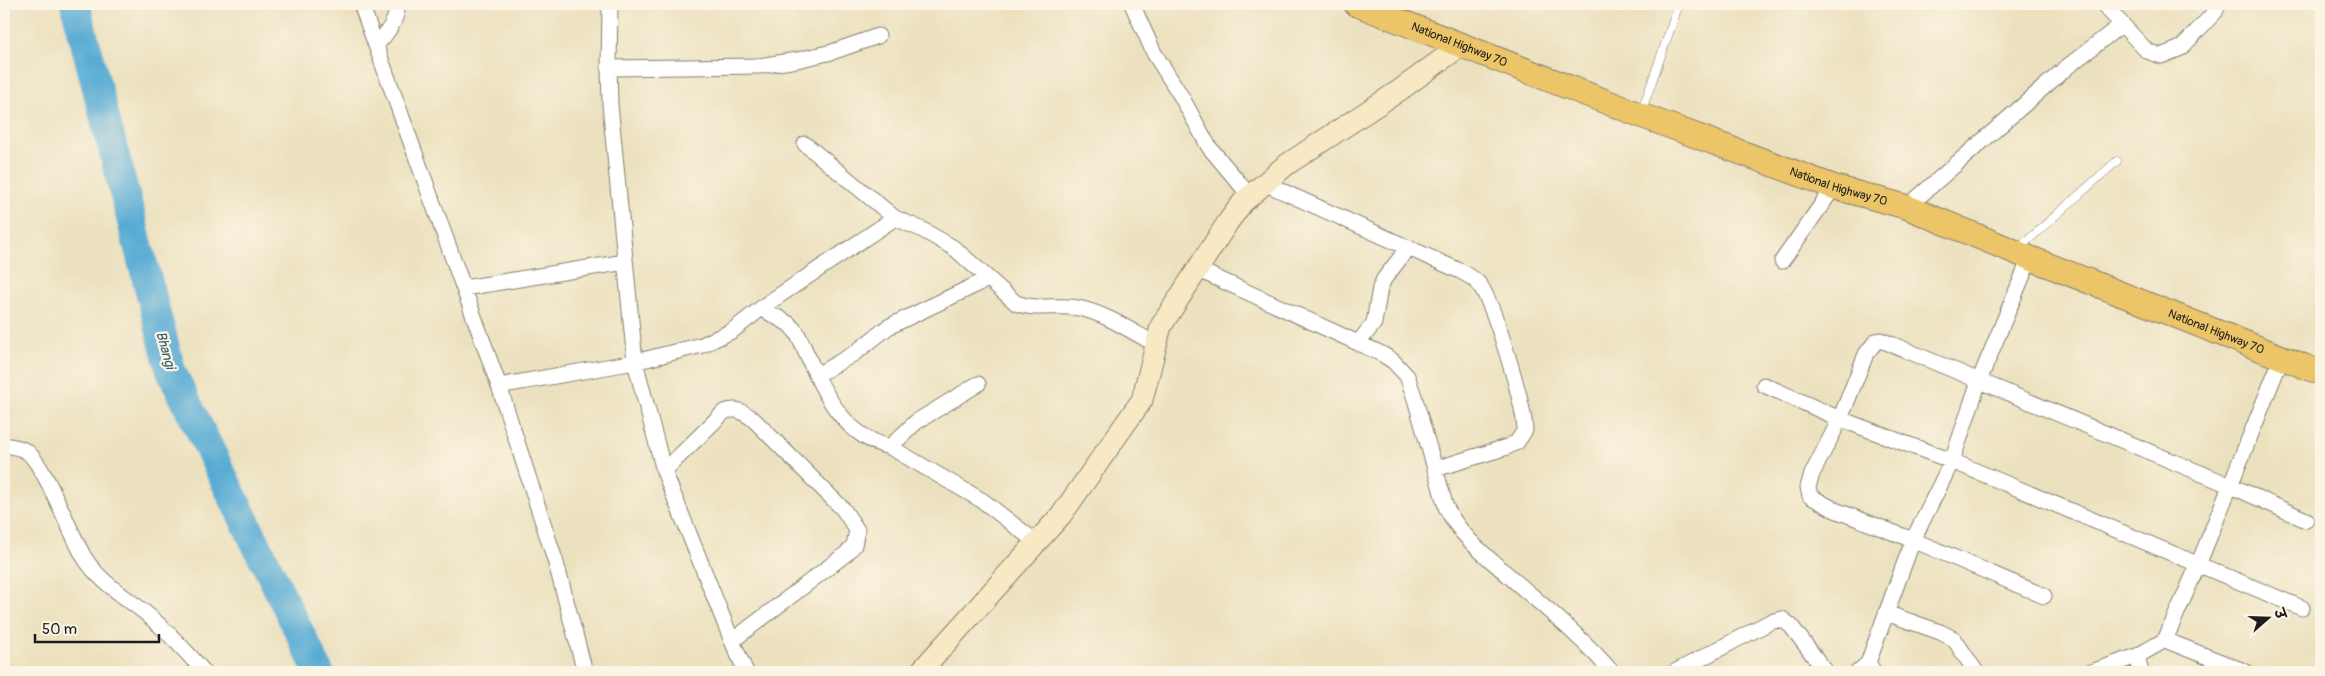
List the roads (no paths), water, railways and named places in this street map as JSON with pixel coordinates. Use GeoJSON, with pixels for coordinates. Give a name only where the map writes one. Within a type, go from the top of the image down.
{"type":"FeatureCollection","features":[{"type":"Feature","properties":{"kind":"main road","name":"National Highway 70"},"geometry":{"type":"LineString","coordinates":[[1356,4],[1463,44],[1640,115],[1834,187],[1906,207],[2321,373]]}},
{"type":"Feature","properties":{"kind":"main road"},"geometry":{"type":"LineString","coordinates":[[920,672],[1062,514],[1142,400],[1155,344],[1165,320],[1199,270],[1228,222],[1257,190],[1286,165],[1400,90],[1463,44]]}},
{"type":"Feature","properties":{"kind":"street"},"geometry":{"type":"LineString","coordinates":[[361,4],[499,386],[556,563],[585,672]]}},
{"type":"Feature","properties":{"kind":"street"},"geometry":{"type":"LineString","coordinates":[[376,45],[398,12],[398,4]]}},
{"type":"Feature","properties":{"kind":"street"},"geometry":{"type":"LineString","coordinates":[[610,4],[608,68],[635,362],[664,471],[746,672]]}},
{"type":"Feature","properties":{"kind":"street"},"geometry":{"type":"LineString","coordinates":[[1132,4],[1154,53],[1181,96],[1209,147],[1257,190],[1408,248],[1460,271],[1479,284],[1487,298],[1508,360],[1525,423],[1523,436],[1517,442],[1435,469]]}},
{"type":"Feature","properties":{"kind":"street"},"geometry":{"type":"LineString","coordinates":[[2103,4],[2147,51],[2161,56],[2181,48],[2215,12],[2218,4]]}},
{"type":"Feature","properties":{"kind":"street"},"geometry":{"type":"LineString","coordinates":[[1906,207],[2067,68],[2121,25]]}},
{"type":"Feature","properties":{"kind":"street"},"geometry":{"type":"LineString","coordinates":[[608,68],[759,66],[797,60],[878,36]]}},
{"type":"Feature","properties":{"kind":"street"},"geometry":{"type":"LineString","coordinates":[[805,144],[895,218],[921,229],[954,248],[1016,303],[1025,306],[1076,307],[1087,310],[1118,323],[1155,344]]}},
{"type":"Feature","properties":{"kind":"street"},"geometry":{"type":"LineString","coordinates":[[1782,261],[1834,187]]}},
{"type":"Feature","properties":{"kind":"street"},"geometry":{"type":"LineString","coordinates":[[499,386],[635,362],[702,345],[732,331],[762,308],[895,218]]}},
{"type":"Feature","properties":{"kind":"street"},"geometry":{"type":"LineString","coordinates":[[1358,343],[1374,323],[1380,288],[1384,279],[1408,248]]}},
{"type":"Feature","properties":{"kind":"street"},"geometry":{"type":"LineString","coordinates":[[1867,669],[1913,540],[1952,461],[2023,255]]}},
{"type":"Feature","properties":{"kind":"street"},"geometry":{"type":"LineString","coordinates":[[464,288],[626,262]]}},
{"type":"Feature","properties":{"kind":"street"},"geometry":{"type":"LineString","coordinates":[[1199,270],[1393,361],[1406,376],[1446,507],[1461,532],[1581,640],[1612,672]]}},
{"type":"Feature","properties":{"kind":"street"},"geometry":{"type":"LineString","coordinates":[[817,375],[856,353],[888,328],[988,279]]}},
{"type":"Feature","properties":{"kind":"street"},"geometry":{"type":"LineString","coordinates":[[762,308],[793,327],[834,408],[845,421],[869,439],[890,447],[983,501],[1036,542]]}},
{"type":"Feature","properties":{"kind":"street"},"geometry":{"type":"LineString","coordinates":[[2044,596],[1913,540],[1835,510],[1810,496],[1808,488],[1812,474],[1840,419],[1866,354],[1872,345],[1880,340],[2229,485],[2306,520]]}},
{"type":"Feature","properties":{"kind":"street"},"geometry":{"type":"LineString","coordinates":[[2091,672],[2137,656],[2165,640],[2198,565],[2282,357]]}},
{"type":"Feature","properties":{"kind":"street"},"geometry":{"type":"LineString","coordinates":[[890,447],[916,422],[978,384]]}},
{"type":"Feature","properties":{"kind":"street"},"geometry":{"type":"LineString","coordinates":[[1764,385],[1840,419],[1952,461],[2302,608]]}},
{"type":"Feature","properties":{"kind":"street"},"geometry":{"type":"LineString","coordinates":[[664,471],[724,412],[732,409],[741,411],[753,419],[844,509],[857,530],[854,545],[847,553],[732,641]]}},
{"type":"Feature","properties":{"kind":"street"},"geometry":{"type":"LineString","coordinates":[[4,445],[15,446],[26,451],[36,462],[82,552],[102,579],[172,637],[204,672]]}},
{"type":"Feature","properties":{"kind":"street"},"geometry":{"type":"LineString","coordinates":[[1886,613],[1940,632],[1954,639],[1976,672]]}},
{"type":"Feature","properties":{"kind":"street"},"geometry":{"type":"LineString","coordinates":[[1675,672],[1770,622],[1782,618],[1791,626],[1826,672]]}},
{"type":"Feature","properties":{"kind":"street"},"geometry":{"type":"LineString","coordinates":[[2165,640],[2246,672]]}},
{"type":"Feature","properties":{"kind":"street"},"geometry":{"type":"LineString","coordinates":[[2137,656],[2141,672]]}},
{"type":"Feature","properties":{"kind":"lane"},"geometry":{"type":"LineString","coordinates":[[1640,115],[1679,4]]}},
{"type":"Feature","properties":{"kind":"lane"},"geometry":{"type":"LineString","coordinates":[[2023,255],[2117,161]]}},
{"type":"Feature","properties":{"kind":"waterway","name":"Bhangi"},"geometry":{"type":"LineString","coordinates":[[75,4],[171,371],[319,672]]}}]}
